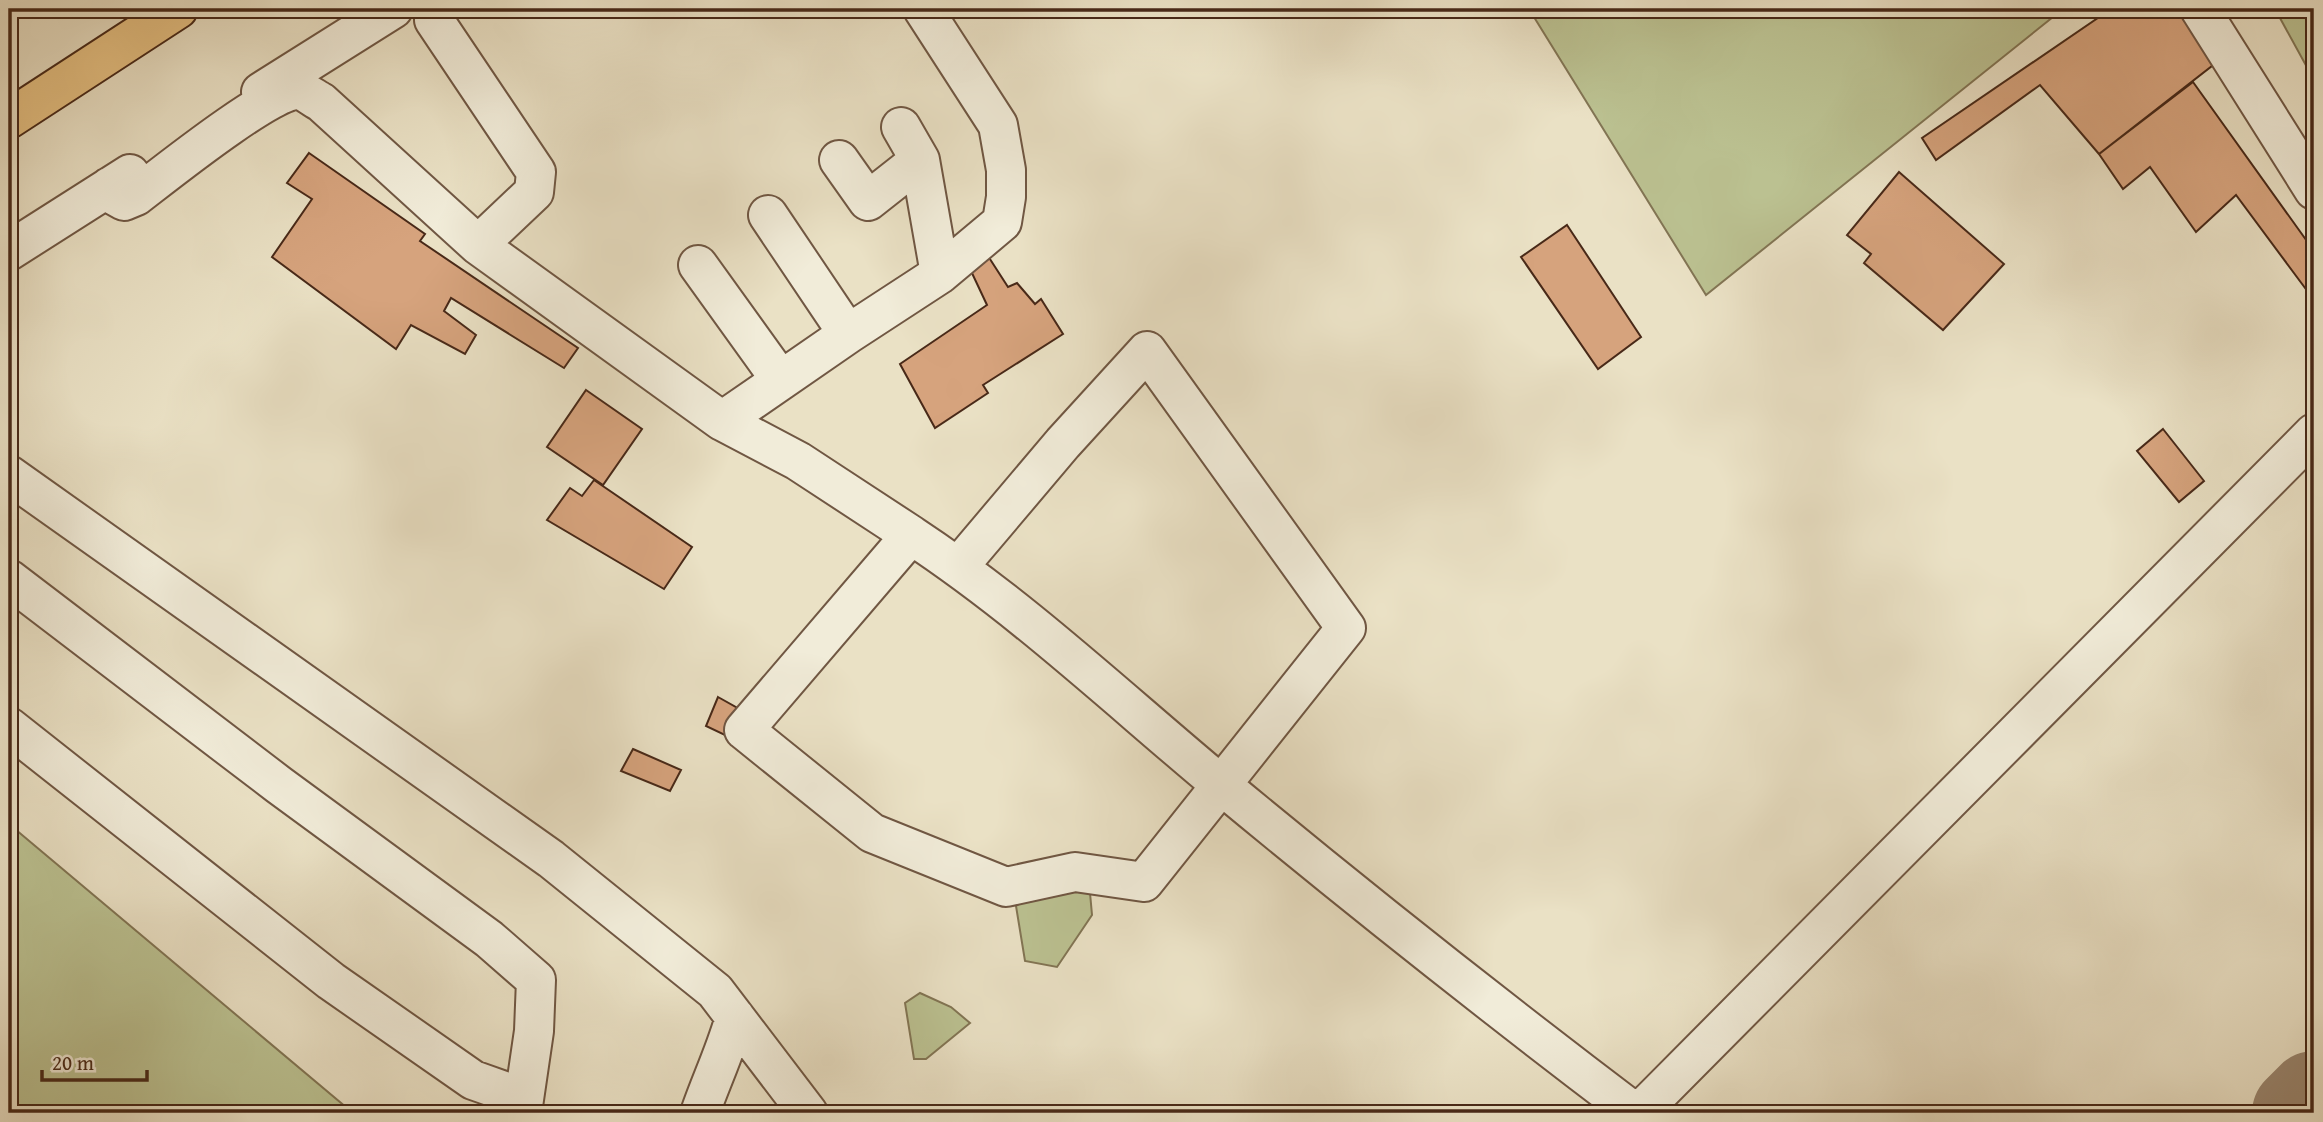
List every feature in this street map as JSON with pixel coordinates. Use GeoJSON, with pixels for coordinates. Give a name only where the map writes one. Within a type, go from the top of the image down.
{"type":"FeatureCollection","features":[{"type":"Feature","properties":{"kind":"highway"},"geometry":{"type":"LineString","coordinates":[[9,119],[178,9]]}},
{"type":"Feature","properties":{"kind":"street"},"geometry":{"type":"LineString","coordinates":[[9,251],[393,9]]}},
{"type":"Feature","properties":{"kind":"street"},"geometry":{"type":"LineString","coordinates":[[722,421],[780,379],[940,274],[1002,222],[1006,170],[998,125],[923,9]]}},
{"type":"Feature","properties":{"kind":"street"},"geometry":{"type":"LineString","coordinates":[[2200,9],[2314,190]]}},
{"type":"Feature","properties":{"kind":"street"},"geometry":{"type":"LineString","coordinates":[[434,20],[536,172],[534,192],[478,245]]}},
{"type":"Feature","properties":{"kind":"street"},"geometry":{"type":"LineString","coordinates":[[94,198],[115,197],[124,201],[136,196],[224,130],[283,92],[298,90],[321,103],[478,245],[722,421],[798,461],[959,566],[1008,603],[1221,785],[1487,1001],[1637,1113],[2314,433]]}},
{"type":"Feature","properties":{"kind":"street"},"geometry":{"type":"LineString","coordinates":[[901,127],[919,160],[940,274]]}},
{"type":"Feature","properties":{"kind":"street"},"geometry":{"type":"LineString","coordinates":[[839,160],[868,201],[919,160]]}},
{"type":"Feature","properties":{"kind":"street"},"geometry":{"type":"LineString","coordinates":[[768,215],[848,334]]}},
{"type":"Feature","properties":{"kind":"street"},"geometry":{"type":"LineString","coordinates":[[698,265],[780,379]]}},
{"type":"Feature","properties":{"kind":"street"},"geometry":{"type":"LineString","coordinates":[[911,535],[744,730],[872,833],[1006,887],[1075,872],[1144,882],[1346,628],[1147,351],[1063,443],[959,566]]}},
{"type":"Feature","properties":{"kind":"street"},"geometry":{"type":"LineString","coordinates":[[9,475],[551,859],[715,991],[808,1113]]}},
{"type":"Feature","properties":{"kind":"street"},"geometry":{"type":"LineString","coordinates":[[9,579],[279,785],[489,939],[536,979],[534,1031],[523,1105],[473,1080],[331,981],[9,727]]}},
{"type":"Feature","properties":{"kind":"street"},"geometry":{"type":"LineString","coordinates":[[701,1113],[736,1017]]}},
{"type":"Feature","properties":{"kind":"green space"},"geometry":{"type":"Polygon","coordinates":[[[1529,9],[2063,9],[1706,295],[1529,9]]]}},
{"type":"Feature","properties":{"kind":"green space"},"geometry":{"type":"Polygon","coordinates":[[[2275,9],[2314,9],[2314,80],[2275,9]]]}},
{"type":"Feature","properties":{"kind":"green space"},"geometry":{"type":"Polygon","coordinates":[[[9,824],[353,1113],[9,1113],[9,824]]]}},
{"type":"Feature","properties":{"kind":"green space"},"geometry":{"type":"Polygon","coordinates":[[[1044,888],[1090,893],[1092,915],[1057,967],[1025,961],[1016,906],[1044,888]]]}},
{"type":"Feature","properties":{"kind":"green space"},"geometry":{"type":"Polygon","coordinates":[[[920,993],[951,1007],[970,1023],[926,1059],[914,1059],[905,1003],[920,993]]]}},
{"type":"Feature","properties":{"kind":"building"},"geometry":{"type":"Polygon","coordinates":[[[2111,9],[2135,9],[2138,13],[2143,9],[2175,9],[2217,62],[2099,154],[2040,85],[1936,160],[1922,138],[2111,9]]]}},
{"type":"Feature","properties":{"kind":"building"},"geometry":{"type":"Polygon","coordinates":[[[2193,82],[2314,251],[2314,294],[2311,296],[2236,195],[2196,232],[2150,167],[2123,189],[2099,154],[2193,82]]]}},
{"type":"Feature","properties":{"kind":"building"},"geometry":{"type":"Polygon","coordinates":[[[309,153],[425,234],[420,241],[578,348],[564,368],[451,298],[444,311],[476,335],[465,354],[411,325],[396,349],[272,257],[312,199],[287,183],[309,153]]]}},
{"type":"Feature","properties":{"kind":"building"},"geometry":{"type":"Polygon","coordinates":[[[1899,172],[2004,264],[1943,330],[1864,263],[1871,254],[1847,235],[1899,172]]]}},
{"type":"Feature","properties":{"kind":"building"},"geometry":{"type":"Polygon","coordinates":[[[1567,225],[1641,337],[1598,369],[1521,257],[1567,225]]]}},
{"type":"Feature","properties":{"kind":"building"},"geometry":{"type":"Polygon","coordinates":[[[988,256],[1008,287],[1017,283],[1035,304],[1041,299],[1063,334],[983,385],[988,393],[935,428],[900,364],[987,305],[971,271],[988,256]]]}},
{"type":"Feature","properties":{"kind":"building"},"geometry":{"type":"Polygon","coordinates":[[[586,390],[642,429],[603,485],[547,447],[586,390]]]}},
{"type":"Feature","properties":{"kind":"building"},"geometry":{"type":"Polygon","coordinates":[[[2163,429],[2204,481],[2179,502],[2137,451],[2163,429]]]}},
{"type":"Feature","properties":{"kind":"building"},"geometry":{"type":"Polygon","coordinates":[[[594,480],[692,547],[664,589],[547,520],[570,488],[582,496],[594,480]]]}},
{"type":"Feature","properties":{"kind":"building"},"geometry":{"type":"Polygon","coordinates":[[[718,697],[741,710],[729,737],[706,726],[718,697]]]}},
{"type":"Feature","properties":{"kind":"building"},"geometry":{"type":"Polygon","coordinates":[[[633,749],[681,770],[670,791],[621,771],[633,749]]]}},
{"type":"Feature","properties":{"kind":"taxiway"},"geometry":{"type":"LineString","coordinates":[[2299,1113],[2314,1098]]}}]}
